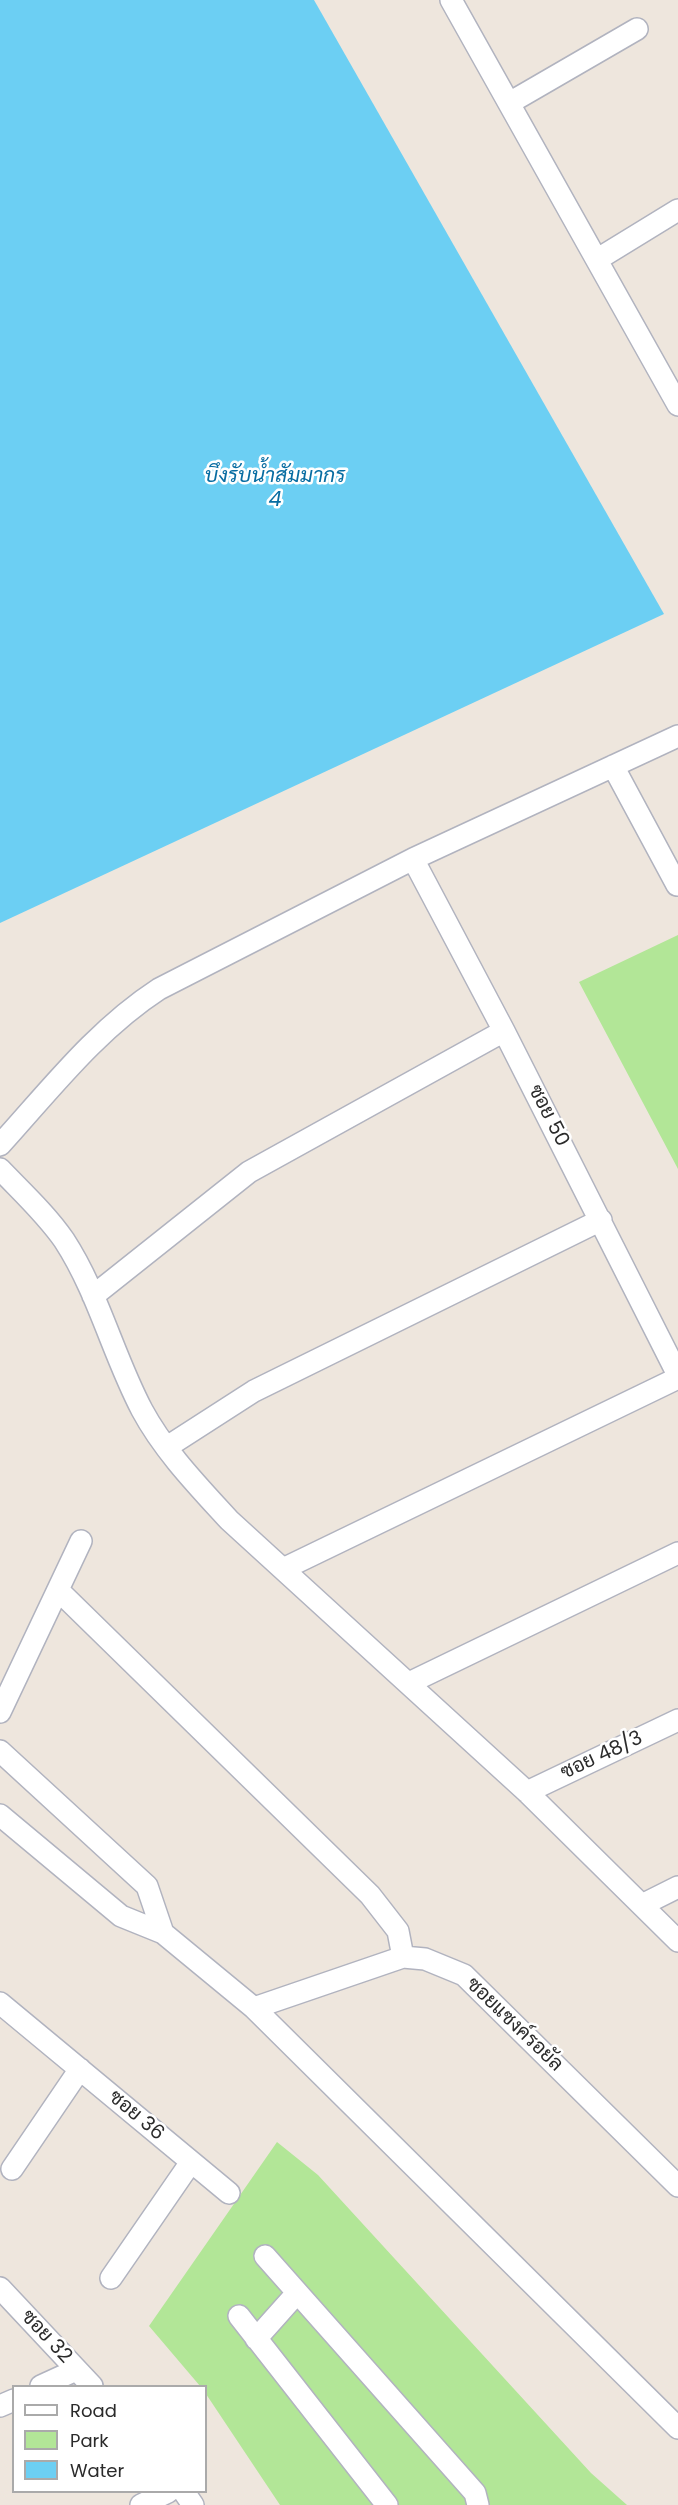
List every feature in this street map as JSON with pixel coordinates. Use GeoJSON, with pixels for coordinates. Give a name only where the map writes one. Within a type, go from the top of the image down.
{"type":"FeatureCollection","features":[{"type":"Feature","properties":{"kind":"street"},"geometry":{"type":"LineString","coordinates":[[452,0],[511,102],[678,405]]}},
{"type":"Feature","properties":{"kind":"street"},"geometry":{"type":"LineString","coordinates":[[511,102],[637,29]]}},
{"type":"Feature","properties":{"kind":"street"},"geometry":{"type":"LineString","coordinates":[[598,259],[678,210]]}},
{"type":"Feature","properties":{"kind":"street"},"geometry":{"type":"LineString","coordinates":[[0,1145],[101,1033],[132,1007],[159,989],[413,859],[678,736]]}},
{"type":"Feature","properties":{"kind":"street"},"geometry":{"type":"LineString","coordinates":[[613,766],[677,885]]}},
{"type":"Feature","properties":{"kind":"street","name":"ซอย 50"},"geometry":{"type":"LineString","coordinates":[[413,859],[601,1220],[678,1377]]}},
{"type":"Feature","properties":{"kind":"street"},"geometry":{"type":"LineString","coordinates":[[93,1296],[249,1172],[504,1031]]}},
{"type":"Feature","properties":{"kind":"street"},"geometry":{"type":"LineString","coordinates":[[0,1169],[54,1226],[65,1242],[93,1296],[143,1412],[167,1447],[229,1520],[527,1792],[678,1941]]}},
{"type":"Feature","properties":{"kind":"street"},"geometry":{"type":"LineString","coordinates":[[167,1447],[254,1391],[601,1220]]}},
{"type":"Feature","properties":{"kind":"street"},"geometry":{"type":"LineString","coordinates":[[283,1569],[678,1377]]}},
{"type":"Feature","properties":{"kind":"street"},"geometry":{"type":"LineString","coordinates":[[0,1712],[81,1541]]}},
{"type":"Feature","properties":{"kind":"street"},"geometry":{"type":"LineString","coordinates":[[409,1683],[678,1553]]}},
{"type":"Feature","properties":{"kind":"street"},"geometry":{"type":"LineString","coordinates":[[58,1590],[370,1895],[398,1931],[403,1957]]}},
{"type":"Feature","properties":{"kind":"street","name":"ซอย 48/3"},"geometry":{"type":"LineString","coordinates":[[527,1792],[678,1720]]}},
{"type":"Feature","properties":{"kind":"street"},"geometry":{"type":"LineString","coordinates":[[0,1750],[147,1886],[163,1932]]}},
{"type":"Feature","properties":{"kind":"street"},"geometry":{"type":"LineString","coordinates":[[0,1815],[121,1916],[163,1932],[254,2008],[678,2428]]}},
{"type":"Feature","properties":{"kind":"street"},"geometry":{"type":"LineString","coordinates":[[642,1905],[678,1887]]}},
{"type":"Feature","properties":{"kind":"street","name":"ซอยแซงค์รอยัล"},"geometry":{"type":"LineString","coordinates":[[254,2008],[403,1957],[425,1959],[464,1975],[678,2186]]}},
{"type":"Feature","properties":{"kind":"street","name":"ซอย 36"},"geometry":{"type":"LineString","coordinates":[[0,2003],[229,2193]]}},
{"type":"Feature","properties":{"kind":"street"},"geometry":{"type":"LineString","coordinates":[[12,2169],[80,2069]]}},
{"type":"Feature","properties":{"kind":"street"},"geometry":{"type":"LineString","coordinates":[[111,2278],[191,2162]]}},
{"type":"Feature","properties":{"kind":"street"},"geometry":{"type":"LineString","coordinates":[[265,2256],[475,2493],[478,2505]]}},
{"type":"Feature","properties":{"kind":"street","name":"ซอย 32"},"geometry":{"type":"LineString","coordinates":[[0,2288],[91,2385]]}},
{"type":"Feature","properties":{"kind":"street"},"geometry":{"type":"LineString","coordinates":[[256,2339],[297,2293]]}},
{"type":"Feature","properties":{"kind":"street"},"geometry":{"type":"LineString","coordinates":[[239,2316],[387,2505]]}},
{"type":"Feature","properties":{"kind":"street"},"geometry":{"type":"LineString","coordinates":[[43,2385],[76,2370]]}},
{"type":"Feature","properties":{"kind":"street"},"geometry":{"type":"LineString","coordinates":[[141,2505],[166,2493]]}},
{"type":"Feature","properties":{"kind":"street"},"geometry":{"type":"LineString","coordinates":[[185,2493],[194,2505]]}},
{"type":"Feature","properties":{"kind":"green space"},"geometry":{"type":"Polygon","coordinates":[[[678,935],[678,1169],[579,982],[678,935]]]}},
{"type":"Feature","properties":{"kind":"green space"},"geometry":{"type":"Polygon","coordinates":[[[277,2142],[318,2175],[591,2473],[627,2505],[280,2505],[207,2396],[207,2385],[199,2385],[149,2326],[277,2142]]]}},
{"type":"Feature","properties":{"kind":"water","name":"บึงรับน้ำสัมมากร 4"},"geometry":{"type":"Polygon","coordinates":[[[0,0],[314,0],[664,614],[0,923],[0,0]]]}}]}
